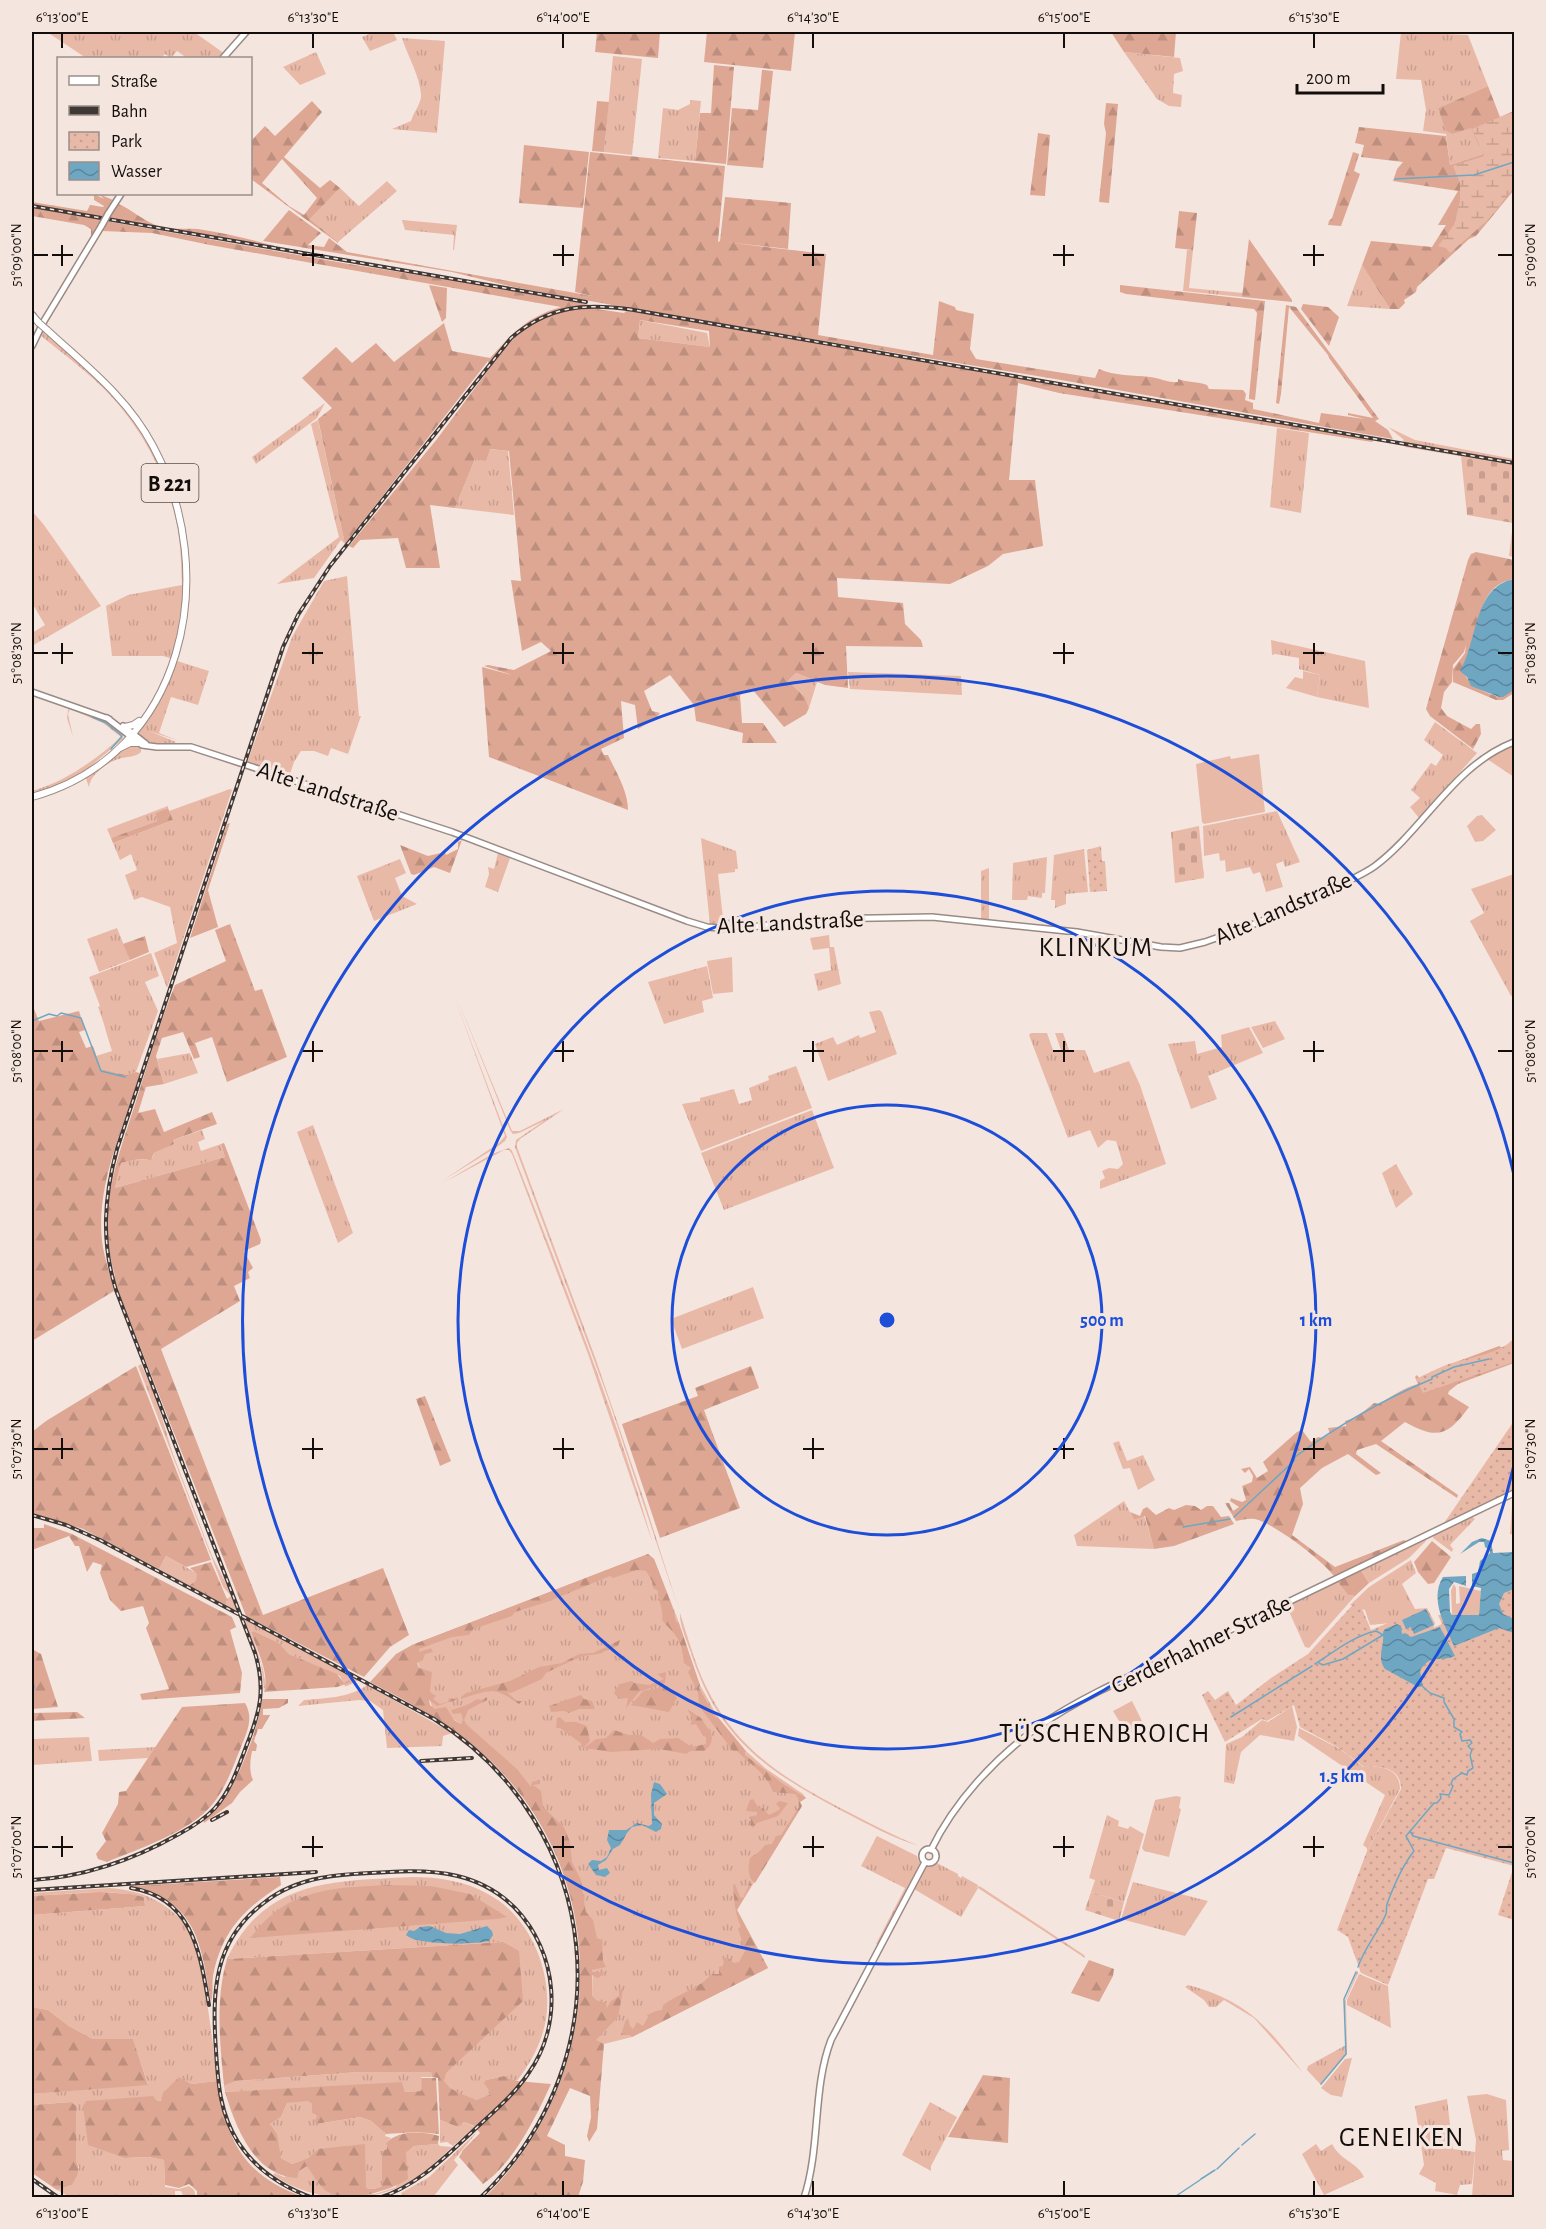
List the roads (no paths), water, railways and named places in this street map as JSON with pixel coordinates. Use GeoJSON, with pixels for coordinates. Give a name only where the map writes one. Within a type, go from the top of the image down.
{"type":"FeatureCollection","features":[{"type":"Feature","properties":{"kind":"main road"},"geometry":{"type":"LineString","coordinates":[[224,57],[246,32]]}},
{"type":"Feature","properties":{"kind":"main road"},"geometry":{"type":"LineString","coordinates":[[32,346],[44,321],[120,195]]}},
{"type":"Feature","properties":{"kind":"main road","name":"B 221"},"geometry":{"type":"LineString","coordinates":[[32,315],[100,377],[136,418],[160,459],[178,508],[186,556],[187,590],[184,624],[178,651],[168,678],[146,715],[114,751],[77,778],[32,797]]}},
{"type":"Feature","properties":{"kind":"main road"},"geometry":{"type":"LineString","coordinates":[[32,692],[107,718],[125,727],[138,743]]}},
{"type":"Feature","properties":{"kind":"main road","name":"B 221"},"geometry":{"type":"LineString","coordinates":[[125,727],[135,724],[146,715]]}},
{"type":"Feature","properties":{"kind":"main road"},"geometry":{"type":"LineString","coordinates":[[107,718],[147,745]]}},
{"type":"Feature","properties":{"kind":"main road","name":"Alte Landstraße"},"geometry":{"type":"LineString","coordinates":[[138,743],[157,747],[190,747],[452,832],[695,923],[728,929],[827,919],[932,917],[1077,932],[1161,947],[1190,946],[1293,909],[1361,874],[1379,863],[1475,764],[1491,753],[1515,742]]}},
{"type":"Feature","properties":{"kind":"main road","name":"B 221"},"geometry":{"type":"LineString","coordinates":[[114,751],[128,744],[138,743]]}},
{"type":"Feature","properties":{"kind":"main road","name":"Gerderhahner Straße"},"geometry":{"type":"LineString","coordinates":[[932,1850],[956,1810],[983,1776],[1025,1737],[1055,1716],[1116,1684],[1515,1493]]}},
{"type":"Feature","properties":{"kind":"main road"},"geometry":{"type":"LineString","coordinates":[[927,1849],[932,1850],[936,1854],[935,1859],[930,1863],[925,1862],[922,1858],[923,1853],[927,1849]]}},
{"type":"Feature","properties":{"kind":"main road"},"geometry":{"type":"LineString","coordinates":[[804,2198],[814,2149],[820,2084],[826,2054],[925,1862]]}},
{"type":"Feature","properties":{"kind":"water"},"geometry":{"type":"Polygon","coordinates":[[[1514,579],[1514,690],[1499,697],[1471,686],[1467,677],[1460,671],[1484,604],[1501,584],[1514,579]]]}},
{"type":"Feature","properties":{"kind":"water"},"geometry":{"type":"Polygon","coordinates":[[[1482,1538],[1491,1541],[1493,1553],[1514,1552],[1514,1589],[1504,1593],[1499,1604],[1503,1614],[1514,1619],[1514,1633],[1499,1628],[1454,1646],[1440,1612],[1439,1585],[1443,1577],[1466,1576],[1466,1586],[1454,1582],[1449,1589],[1450,1612],[1452,1615],[1479,1615],[1481,1588],[1472,1586],[1472,1574],[1478,1572],[1480,1561],[1490,1553],[1490,1550],[1485,1547],[1484,1542],[1479,1542],[1460,1554],[1472,1542],[1482,1538]]]}},
{"type":"Feature","properties":{"kind":"water"},"geometry":{"type":"Polygon","coordinates":[[[1426,1609],[1434,1625],[1414,1634],[1411,1627],[1406,1629],[1402,1620],[1426,1609]]]}},
{"type":"Feature","properties":{"kind":"water"},"geometry":{"type":"Polygon","coordinates":[[[1397,1624],[1401,1626],[1402,1634],[1405,1633],[1411,1637],[1440,1627],[1455,1656],[1432,1660],[1424,1665],[1420,1671],[1423,1686],[1418,1687],[1385,1669],[1382,1665],[1383,1632],[1397,1624]]]}},
{"type":"Feature","properties":{"kind":"water"},"geometry":{"type":"Polygon","coordinates":[[[654,1782],[660,1784],[667,1794],[654,1803],[654,1815],[662,1824],[661,1829],[656,1832],[642,1825],[632,1827],[620,1845],[613,1849],[606,1860],[598,1865],[599,1870],[607,1868],[610,1873],[605,1877],[596,1875],[588,1864],[592,1860],[601,1861],[607,1857],[611,1848],[607,1840],[609,1830],[626,1830],[637,1823],[649,1826],[652,1824],[651,1794],[654,1782]]]}},
{"type":"Feature","properties":{"kind":"water"},"geometry":{"type":"Polygon","coordinates":[[[430,1926],[446,1933],[460,1934],[487,1926],[493,1935],[489,1941],[459,1943],[421,1941],[406,1935],[409,1930],[414,1931],[420,1927],[430,1926]]]}},
{"type":"Feature","properties":{"kind":"waterway"},"geometry":{"type":"LineString","coordinates":[[1395,179],[1474,175],[1514,162]]}},
{"type":"Feature","properties":{"kind":"waterway"},"geometry":{"type":"LineString","coordinates":[[32,310],[36,314]]}},
{"type":"Feature","properties":{"kind":"waterway"},"geometry":{"type":"LineString","coordinates":[[92,717],[106,723],[122,736],[111,749]]}},
{"type":"Feature","properties":{"kind":"waterway"},"geometry":{"type":"LineString","coordinates":[[32,1021],[49,1014],[57,1016],[61,1013],[81,1018],[101,1071],[125,1077]]}},
{"type":"Feature","properties":{"kind":"waterway"},"geometry":{"type":"LineString","coordinates":[[1234,1517],[1294,1461],[1295,1457],[1344,1424],[1454,1367],[1489,1359]]}},
{"type":"Feature","properties":{"kind":"waterway"},"geometry":{"type":"LineString","coordinates":[[1183,1527],[1230,1519]]}},
{"type":"Feature","properties":{"kind":"waterway"},"geometry":{"type":"LineString","coordinates":[[1315,1664],[1368,1633],[1376,1631],[1385,1636]]}},
{"type":"Feature","properties":{"kind":"waterway"},"geometry":{"type":"LineString","coordinates":[[1319,1663],[1323,1665],[1343,1659],[1383,1635]]}},
{"type":"Feature","properties":{"kind":"waterway"},"geometry":{"type":"LineString","coordinates":[[1231,1717],[1312,1666]]}},
{"type":"Feature","properties":{"kind":"waterway"},"geometry":{"type":"LineString","coordinates":[[32,1674],[34,1687],[32,1697]]}},
{"type":"Feature","properties":{"kind":"waterway"},"geometry":{"type":"LineString","coordinates":[[1358,1967],[1386,1914],[1387,1904],[1399,1876],[1414,1851],[1406,1836],[1434,1803],[1437,1803],[1441,1798],[1440,1794],[1449,1795],[1453,1779],[1462,1773],[1467,1775],[1468,1771],[1473,1768],[1470,1755],[1472,1750],[1468,1746],[1472,1743],[1470,1740],[1462,1741],[1460,1734],[1462,1732],[1454,1727],[1454,1719],[1444,1698],[1430,1693],[1421,1685]]}},
{"type":"Feature","properties":{"kind":"waterway"},"geometry":{"type":"LineString","coordinates":[[1410,1831],[1413,1836],[1514,1863]]}},
{"type":"Feature","properties":{"kind":"waterway"},"geometry":{"type":"LineString","coordinates":[[1321,2084],[1346,2054],[1344,1999],[1356,1972]]}},
{"type":"Feature","properties":{"kind":"waterway"},"geometry":{"type":"LineString","coordinates":[[1242,2145],[1255,2134]]}},
{"type":"Feature","properties":{"kind":"waterway"},"geometry":{"type":"LineString","coordinates":[[1217,2169],[1239,2148]]}},
{"type":"Feature","properties":{"kind":"waterway"},"geometry":{"type":"LineString","coordinates":[[1201,2179],[1215,2170]]}},
{"type":"Feature","properties":{"kind":"waterway"},"geometry":{"type":"LineString","coordinates":[[1173,2198],[1200,2180]]}},
{"type":"Feature","properties":{"kind":"railway"},"geometry":{"type":"LineString","coordinates":[[32,206],[586,302]]}},
{"type":"Feature","properties":{"kind":"railway"},"geometry":{"type":"LineString","coordinates":[[32,1880],[70,1875],[108,1866],[144,1852],[189,1829],[203,1819],[221,1801],[230,1786],[258,1712],[261,1690],[255,1653],[116,1290],[108,1254],[106,1220],[109,1185],[117,1149],[283,647],[298,615],[330,566],[511,338],[540,319],[569,309],[600,307],[634,310]]}},
{"type":"Feature","properties":{"kind":"railway"},"geometry":{"type":"LineString","coordinates":[[628,309],[1514,463]]}},
{"type":"Feature","properties":{"kind":"railway"},"geometry":{"type":"LineString","coordinates":[[32,1515],[66,1525],[100,1540],[434,1719],[491,1765],[534,1820],[562,1881],[576,1946],[575,2013],[559,2079],[527,2142],[480,2198]]}},
{"type":"Feature","properties":{"kind":"railway"},"geometry":{"type":"LineString","coordinates":[[421,1761],[472,1758]]}},
{"type":"Feature","properties":{"kind":"railway"},"geometry":{"type":"LineString","coordinates":[[212,1820],[227,1812]]}},
{"type":"Feature","properties":{"kind":"railway"},"geometry":{"type":"LineString","coordinates":[[313,2198],[280,2183],[261,2169],[238,2142],[227,2120],[219,2086],[215,2029],[216,1988],[226,1950],[235,1933],[265,1902],[279,1893],[309,1881],[340,1875],[406,1871],[440,1873],[472,1880],[501,1896],[515,1908],[529,1926],[540,1946],[548,1967],[551,1989],[551,2011],[547,2033],[540,2054],[528,2074],[502,2104],[451,2152],[418,2179],[379,2198]]}},
{"type":"Feature","properties":{"kind":"railway"},"geometry":{"type":"LineString","coordinates":[[32,1890],[316,1872]]}},
{"type":"Feature","properties":{"kind":"railway"},"geometry":{"type":"LineString","coordinates":[[131,1888],[152,1894],[168,1903],[181,1916],[197,1948],[209,2005]]}},
{"type":"Feature","properties":{"kind":"railway"},"geometry":{"type":"LineString","coordinates":[[32,2179],[59,2198]]}},
{"type":"Feature","properties":{"kind":"district","name":"KLINKUM"},"geometry":{"type":"Point","coordinates":[1096,947]}},
{"type":"Feature","properties":{"kind":"district","name":"TÜSCHENBROICH"},"geometry":{"type":"Point","coordinates":[1105,1733]}},
{"type":"Feature","properties":{"kind":"district","name":"GENEIKEN"},"geometry":{"type":"Point","coordinates":[1402,2137]}}]}
